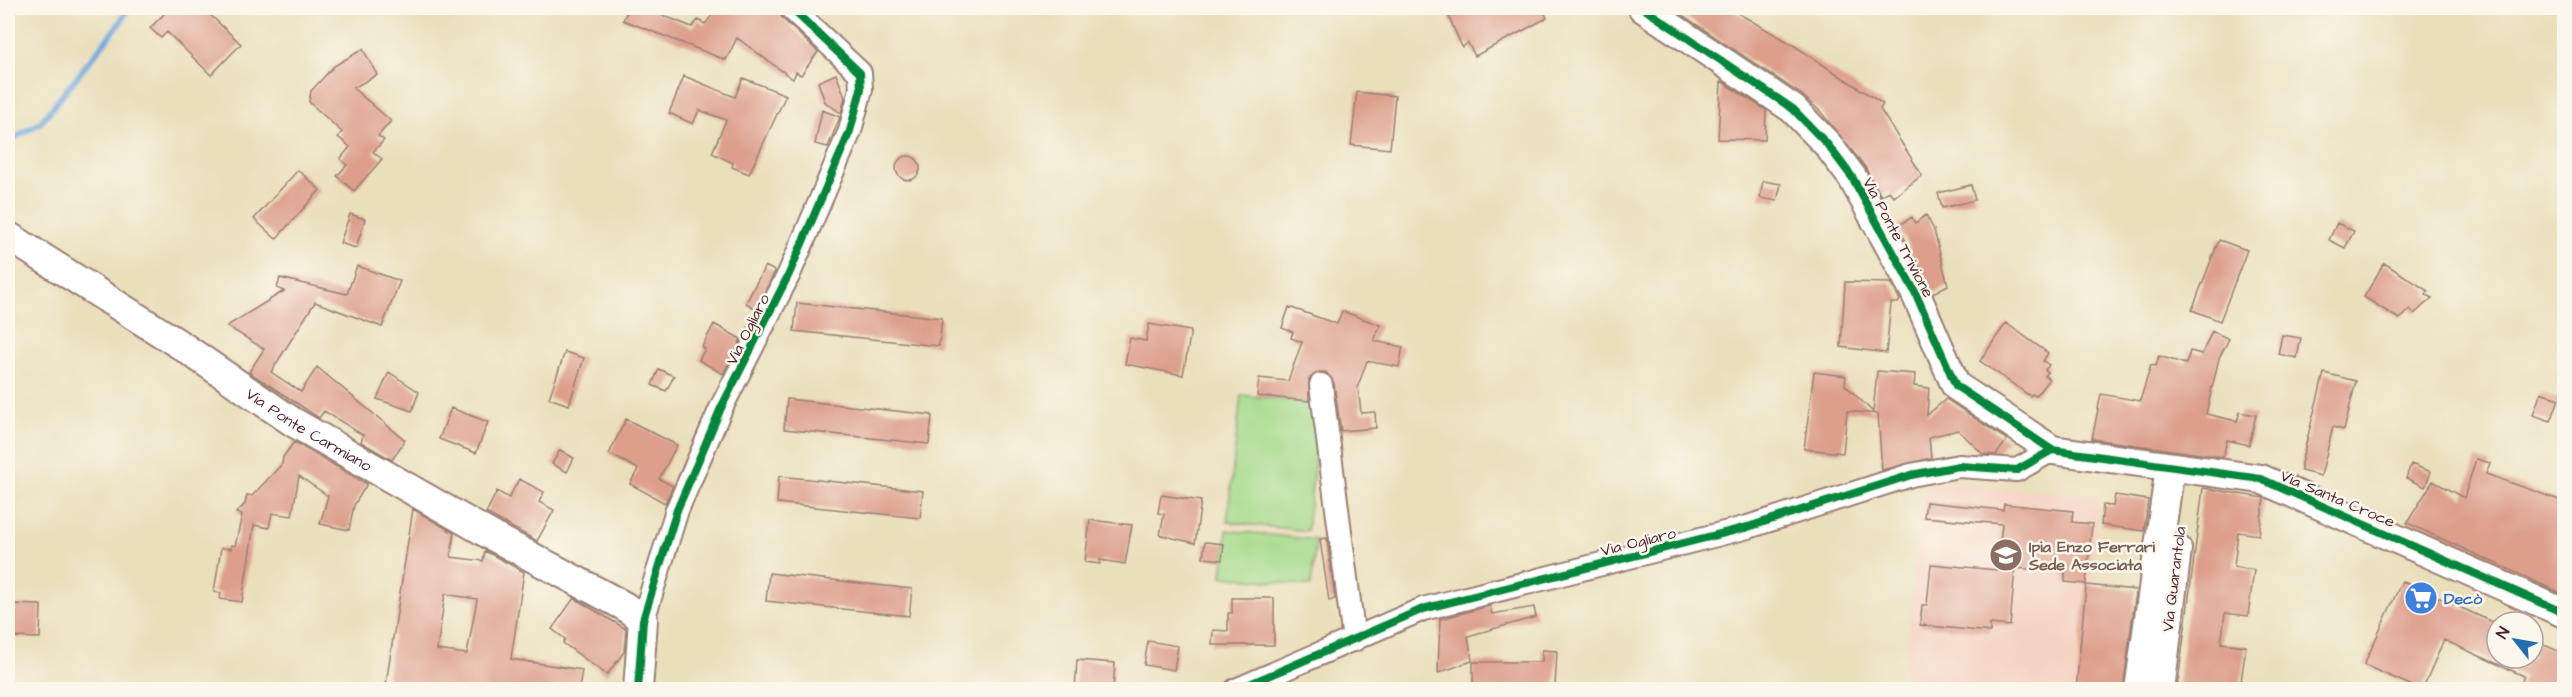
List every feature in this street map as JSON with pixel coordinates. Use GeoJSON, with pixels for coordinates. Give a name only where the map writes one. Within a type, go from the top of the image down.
{"type":"FeatureCollection","features":[{"type":"Feature","properties":{"kind":"street","name":"Via Ogliaro"},"geometry":{"type":"LineString","coordinates":[[638,690],[633,613],[721,408],[789,274],[850,131],[861,89],[860,73],[791,8]]}},
{"type":"Feature","properties":{"kind":"street","name":"Via Ponte Trivione"},"geometry":{"type":"LineString","coordinates":[[1643,8],[1793,109],[1827,144],[1852,177],[1915,292],[1956,386],[2052,450]]}},
{"type":"Feature","properties":{"kind":"street","name":"Via Ponte Carmiano"},"geometry":{"type":"LineString","coordinates":[[8,236],[182,346],[293,422],[494,537],[633,613]]}},
{"type":"Feature","properties":{"kind":"street"},"geometry":{"type":"LineString","coordinates":[[1321,385],[1354,640]]}},
{"type":"Feature","properties":{"kind":"street","name":"Via Ogliaro"},"geometry":{"type":"LineString","coordinates":[[1236,690],[1423,609],[1748,527],[1911,475],[1959,466],[2017,470],[2052,450]]}},
{"type":"Feature","properties":{"kind":"street","name":"Via Santa Croce"},"geometry":{"type":"LineString","coordinates":[[2052,450],[2261,479],[2565,613]]}},
{"type":"Feature","properties":{"kind":"street"},"geometry":{"type":"LineString","coordinates":[[2139,690],[2178,468]]}},
{"type":"Feature","properties":{"kind":"street","name":"Via Quarantola"},"geometry":{"type":"LineString","coordinates":[[2160,690],[2178,468]]}},
{"type":"Feature","properties":{"kind":"shaded area","name":"Ipia Enzo Ferrari Sede Associata"},"geometry":{"type":"Polygon","coordinates":[[[1924,481],[2099,496],[2093,586],[2137,591],[2125,689],[1902,690],[1924,481]]]}},
{"type":"Feature","properties":{"kind":"green space"},"geometry":{"type":"Polygon","coordinates":[[[1241,395],[1321,404],[1307,531],[1227,522],[1241,395]]]}},
{"type":"Feature","properties":{"kind":"green space"},"geometry":{"type":"Polygon","coordinates":[[[1227,530],[1316,540],[1311,586],[1222,576],[1227,530]]]}},
{"type":"Feature","properties":{"kind":"building"},"geometry":{"type":"Polygon","coordinates":[[[170,8],[203,8],[241,44],[211,75],[167,32],[161,38],[150,28],[170,8]]]}},
{"type":"Feature","properties":{"kind":"building"},"geometry":{"type":"Polygon","coordinates":[[[629,8],[645,8],[692,27],[698,20],[705,24],[718,8],[778,8],[782,18],[818,52],[801,75],[796,72],[793,79],[737,38],[726,60],[623,20],[629,8]]]}},
{"type":"Feature","properties":{"kind":"building"},"geometry":{"type":"Polygon","coordinates":[[[1466,8],[1542,8],[1547,18],[1475,56],[1468,43],[1462,47],[1449,17],[1466,8]]]}},
{"type":"Feature","properties":{"kind":"building"},"geometry":{"type":"Polygon","coordinates":[[[1672,8],[1729,8],[1790,43],[1883,104],[1880,109],[1922,175],[1894,197],[1889,191],[1881,196],[1865,167],[1820,111],[1802,95],[1672,8]]]}},
{"type":"Feature","properties":{"kind":"building"},"geometry":{"type":"Polygon","coordinates":[[[363,49],[377,75],[353,88],[391,121],[378,136],[384,140],[373,152],[382,159],[354,191],[337,176],[347,165],[340,159],[350,147],[338,137],[342,132],[309,102],[311,91],[334,66],[363,49]]]}},
{"type":"Feature","properties":{"kind":"building"},"geometry":{"type":"Polygon","coordinates":[[[836,74],[845,97],[841,113],[825,102],[818,82],[836,74]]]}},
{"type":"Feature","properties":{"kind":"building"},"geometry":{"type":"Polygon","coordinates":[[[684,76],[735,97],[743,78],[786,95],[749,174],[732,167],[733,163],[712,153],[726,120],[699,110],[693,124],[669,113],[684,76]]]}},
{"type":"Feature","properties":{"kind":"building"},"geometry":{"type":"Polygon","coordinates":[[[1721,81],[1766,110],[1765,140],[1718,139],[1721,81]]]}},
{"type":"Feature","properties":{"kind":"building"},"geometry":{"type":"Polygon","coordinates":[[[1357,92],[1395,96],[1390,149],[1351,145],[1357,92]]]}},
{"type":"Feature","properties":{"kind":"building"},"geometry":{"type":"Polygon","coordinates":[[[822,110],[840,117],[828,147],[815,144],[822,110]]]}},
{"type":"Feature","properties":{"kind":"building"},"geometry":{"type":"Polygon","coordinates":[[[908,156],[916,160],[920,168],[916,176],[908,180],[900,176],[896,168],[900,160],[908,156]]]}},
{"type":"Feature","properties":{"kind":"building"},"geometry":{"type":"Polygon","coordinates":[[[298,170],[320,190],[276,239],[254,219],[298,170]]]}},
{"type":"Feature","properties":{"kind":"building"},"geometry":{"type":"Polygon","coordinates":[[[1763,181],[1781,184],[1777,201],[1760,198],[1763,181]]]}},
{"type":"Feature","properties":{"kind":"building"},"geometry":{"type":"Polygon","coordinates":[[[1971,185],[1975,200],[1942,208],[1938,193],[1971,185]]]}},
{"type":"Feature","properties":{"kind":"building"},"geometry":{"type":"Polygon","coordinates":[[[350,214],[365,219],[356,248],[340,243],[350,214]]]}},
{"type":"Feature","properties":{"kind":"building"},"geometry":{"type":"Polygon","coordinates":[[[1926,215],[1934,230],[1948,285],[1933,293],[1898,226],[1912,217],[1915,223],[1926,215]]]}},
{"type":"Feature","properties":{"kind":"building"},"geometry":{"type":"Polygon","coordinates":[[[2337,223],[2354,231],[2345,248],[2329,240],[2337,223]]]}},
{"type":"Feature","properties":{"kind":"building"},"geometry":{"type":"Polygon","coordinates":[[[2219,240],[2247,250],[2220,321],[2192,310],[2219,240]]]}},
{"type":"Feature","properties":{"kind":"building"},"geometry":{"type":"Polygon","coordinates":[[[2384,263],[2428,291],[2426,295],[2432,298],[2414,314],[2410,309],[2399,319],[2364,297],[2384,263]]]}},
{"type":"Feature","properties":{"kind":"building"},"geometry":{"type":"Polygon","coordinates":[[[357,266],[400,281],[382,327],[315,302],[271,372],[301,392],[317,367],[405,440],[392,460],[361,442],[363,435],[324,411],[319,418],[249,372],[264,349],[227,326],[284,291],[277,288],[280,278],[347,294],[357,266]]]}},
{"type":"Feature","properties":{"kind":"building"},"geometry":{"type":"Polygon","coordinates":[[[765,266],[775,271],[756,309],[746,303],[765,266]]]}},
{"type":"Feature","properties":{"kind":"building"},"geometry":{"type":"Polygon","coordinates":[[[1845,282],[1891,283],[1900,300],[1898,303],[1891,303],[1886,353],[1841,347],[1845,282]]]}},
{"type":"Feature","properties":{"kind":"building"},"geometry":{"type":"Polygon","coordinates":[[[797,303],[942,318],[939,346],[794,331],[797,303]]]}},
{"type":"Feature","properties":{"kind":"building"},"geometry":{"type":"Polygon","coordinates":[[[1289,307],[1337,324],[1342,311],[1380,325],[1374,341],[1403,347],[1399,367],[1367,361],[1358,386],[1361,413],[1375,412],[1376,428],[1341,431],[1334,383],[1326,372],[1319,372],[1309,379],[1309,401],[1257,396],[1259,378],[1288,381],[1302,342],[1291,338],[1293,332],[1282,328],[1289,307]]]}},
{"type":"Feature","properties":{"kind":"building"},"geometry":{"type":"Polygon","coordinates":[[[2006,323],[2048,353],[2043,361],[2049,365],[2045,370],[2048,372],[2045,376],[2049,379],[2036,396],[2032,394],[2030,396],[1980,361],[2006,323]]]}},
{"type":"Feature","properties":{"kind":"building"},"geometry":{"type":"Polygon","coordinates":[[[714,324],[741,339],[723,374],[699,360],[705,349],[702,347],[714,324]]]}},
{"type":"Feature","properties":{"kind":"building"},"geometry":{"type":"Polygon","coordinates":[[[1149,324],[1191,331],[1183,375],[1125,364],[1130,338],[1146,341],[1149,324]]]}},
{"type":"Feature","properties":{"kind":"building"},"geometry":{"type":"Polygon","coordinates":[[[2212,331],[2229,339],[2219,358],[2206,414],[2237,421],[2240,412],[2256,415],[2249,445],[2227,440],[2223,457],[2092,439],[2101,394],[2140,401],[2151,365],[2156,366],[2159,356],[2186,364],[2190,351],[2202,354],[2212,331]]]}},
{"type":"Feature","properties":{"kind":"building"},"geometry":{"type":"Polygon","coordinates":[[[2282,335],[2301,338],[2297,358],[2278,354],[2282,335]]]}},
{"type":"Feature","properties":{"kind":"building"},"geometry":{"type":"Polygon","coordinates":[[[565,352],[584,358],[569,405],[549,398],[565,352]]]}},
{"type":"Feature","properties":{"kind":"building"},"geometry":{"type":"Polygon","coordinates":[[[659,369],[674,376],[666,391],[652,385],[659,369]]]}},
{"type":"Feature","properties":{"kind":"building"},"geometry":{"type":"Polygon","coordinates":[[[1877,371],[1915,374],[1914,386],[1929,388],[1927,415],[1946,399],[2007,440],[1996,455],[1983,454],[1958,430],[1929,437],[1931,458],[1882,470],[1878,414],[1847,411],[1843,453],[1804,449],[1814,372],[1846,376],[1845,385],[1873,412],[1877,371]]]}},
{"type":"Feature","properties":{"kind":"building"},"geometry":{"type":"Polygon","coordinates":[[[389,372],[419,392],[412,411],[377,399],[389,372]]]}},
{"type":"Feature","properties":{"kind":"building"},"geometry":{"type":"Polygon","coordinates":[[[2324,373],[2356,381],[2344,430],[2333,427],[2321,476],[2301,471],[2301,463],[2324,373]]]}},
{"type":"Feature","properties":{"kind":"building"},"geometry":{"type":"Polygon","coordinates":[[[2541,392],[2559,399],[2551,421],[2533,415],[2541,392]]]}},
{"type":"Feature","properties":{"kind":"building"},"geometry":{"type":"Polygon","coordinates":[[[787,399],[932,415],[929,444],[784,429],[787,399]]]}},
{"type":"Feature","properties":{"kind":"building"},"geometry":{"type":"Polygon","coordinates":[[[451,408],[488,422],[476,453],[439,439],[451,408]]]}},
{"type":"Feature","properties":{"kind":"building"},"geometry":{"type":"Polygon","coordinates":[[[626,419],[677,445],[659,479],[673,486],[665,503],[630,484],[638,469],[609,454],[626,419]]]}},
{"type":"Feature","properties":{"kind":"building"},"geometry":{"type":"Polygon","coordinates":[[[294,442],[367,484],[354,505],[349,530],[320,524],[328,496],[299,476],[292,516],[272,513],[269,528],[254,525],[242,602],[220,599],[221,593],[214,592],[221,548],[231,549],[231,545],[235,546],[242,515],[236,513],[245,504],[247,495],[252,496],[282,464],[283,457],[294,442]]]}},
{"type":"Feature","properties":{"kind":"building"},"geometry":{"type":"Polygon","coordinates":[[[560,450],[574,458],[567,472],[552,464],[560,450]]]}},
{"type":"Feature","properties":{"kind":"building"},"geometry":{"type":"Polygon","coordinates":[[[2476,459],[2490,463],[2486,474],[2565,502],[2565,595],[2407,523],[2433,481],[2464,498],[2476,459]]]}},
{"type":"Feature","properties":{"kind":"building"},"geometry":{"type":"Polygon","coordinates":[[[2411,464],[2431,472],[2425,487],[2406,478],[2411,464]]]}},
{"type":"Feature","properties":{"kind":"building"},"geometry":{"type":"Polygon","coordinates":[[[779,476],[923,491],[920,518],[777,503],[779,476]]]}},
{"type":"Feature","properties":{"kind":"building"},"geometry":{"type":"Polygon","coordinates":[[[519,479],[544,492],[539,502],[554,510],[537,541],[486,513],[497,491],[509,498],[519,479]]]}},
{"type":"Feature","properties":{"kind":"building"},"geometry":{"type":"Polygon","coordinates":[[[2203,488],[2264,498],[2259,535],[2238,532],[2234,567],[2254,570],[2248,616],[2225,613],[2221,643],[2246,646],[2240,689],[2212,685],[2212,690],[2177,690],[2203,488]]]}},
{"type":"Feature","properties":{"kind":"building"},"geometry":{"type":"Polygon","coordinates":[[[1161,495],[1201,501],[1195,543],[1160,535],[1164,514],[1158,513],[1161,495]]]}},
{"type":"Feature","properties":{"kind":"building"},"geometry":{"type":"Polygon","coordinates":[[[2115,495],[2148,500],[2144,531],[2101,525],[2103,505],[2113,506],[2115,495]]]}},
{"type":"Feature","properties":{"kind":"building"},"geometry":{"type":"Polygon","coordinates":[[[1926,502],[2003,510],[2004,504],[2073,511],[2072,522],[2092,524],[2086,584],[2065,582],[2065,572],[2015,568],[2010,626],[1990,624],[1990,632],[1920,625],[1922,605],[1927,605],[1931,564],[1997,570],[2002,524],[1924,517],[1926,502]]]}},
{"type":"Feature","properties":{"kind":"building"},"geometry":{"type":"Polygon","coordinates":[[[413,509],[454,533],[451,557],[483,561],[485,551],[524,572],[511,659],[582,670],[579,690],[385,690],[413,509]],[[445,594],[437,650],[467,654],[477,599],[445,594]]]}},
{"type":"Feature","properties":{"kind":"building"},"geometry":{"type":"Polygon","coordinates":[[[1090,520],[1132,525],[1125,564],[1100,560],[1100,564],[1085,562],[1090,520]]]}},
{"type":"Feature","properties":{"kind":"building"},"geometry":{"type":"Polygon","coordinates":[[[1327,538],[1335,599],[1329,601],[1320,539],[1327,538]]]}},
{"type":"Feature","properties":{"kind":"building"},"geometry":{"type":"Polygon","coordinates":[[[1205,542],[1224,544],[1222,560],[1203,558],[1205,542]]]}},
{"type":"Feature","properties":{"kind":"building"},"geometry":{"type":"Polygon","coordinates":[[[769,573],[912,589],[909,616],[766,601],[769,573]]]}},
{"type":"Feature","properties":{"kind":"building"},"geometry":{"type":"Polygon","coordinates":[[[2402,581],[2485,619],[2485,658],[2444,640],[2422,690],[2364,665],[2402,581]]]}},
{"type":"Feature","properties":{"kind":"building"},"geometry":{"type":"Polygon","coordinates":[[[2086,585],[2136,590],[2123,690],[2076,690],[2086,585]]]}},
{"type":"Feature","properties":{"kind":"building"},"geometry":{"type":"Polygon","coordinates":[[[574,598],[626,629],[624,652],[607,675],[563,643],[565,639],[552,629],[574,598]]]}},
{"type":"Feature","properties":{"kind":"building"},"geometry":{"type":"Polygon","coordinates":[[[1232,598],[1274,598],[1274,645],[1212,645],[1213,630],[1228,631],[1228,613],[1232,613],[1232,598]]]}},
{"type":"Feature","properties":{"kind":"building"},"geometry":{"type":"Polygon","coordinates":[[[8,604],[41,605],[40,638],[8,637],[8,604]]]}},
{"type":"Feature","properties":{"kind":"building"},"geometry":{"type":"Polygon","coordinates":[[[1490,606],[1492,614],[1534,607],[1536,617],[1468,636],[1472,661],[1438,673],[1440,619],[1490,606]]]}},
{"type":"Feature","properties":{"kind":"building"},"geometry":{"type":"Polygon","coordinates":[[[1148,641],[1178,646],[1174,670],[1144,665],[1148,641]]]}},
{"type":"Feature","properties":{"kind":"building"},"geometry":{"type":"Polygon","coordinates":[[[2545,645],[2565,654],[2565,690],[2518,690],[2524,676],[2511,670],[2545,670],[2545,645]]]}},
{"type":"Feature","properties":{"kind":"building"},"geometry":{"type":"Polygon","coordinates":[[[1542,650],[1557,651],[1555,686],[1545,685],[1545,690],[1473,690],[1473,662],[1542,662],[1542,650]]]}},
{"type":"Feature","properties":{"kind":"building"},"geometry":{"type":"Polygon","coordinates":[[[1077,660],[1115,663],[1113,690],[1075,690],[1077,660]]]}},
{"type":"Feature","properties":{"kind":"waterway"},"geometry":{"type":"LineString","coordinates":[[8,142],[41,122],[119,24],[129,8]]}},
{"type":"Feature","properties":{"kind":"cycle path"},"geometry":{"type":"LineString","coordinates":[[638,690],[643,620],[677,510],[721,408],[789,274],[850,131],[861,89],[860,73],[791,8]]}},
{"type":"Feature","properties":{"kind":"cycle path"},"geometry":{"type":"LineString","coordinates":[[1643,8],[1793,109],[1827,144],[1852,177],[1915,292],[1956,386],[2052,450],[2261,479],[2564,613]]}},
{"type":"Feature","properties":{"kind":"cycle path"},"geometry":{"type":"LineString","coordinates":[[1236,690],[1423,609],[1748,527],[1911,475],[1959,466],[2017,470],[2052,450]]}},
{"type":"Feature","properties":{"kind":"place","name":"Ipia Enzo Ferrari Sede Associata"},"geometry":{"type":"Point","coordinates":[2006,555]}},
{"type":"Feature","properties":{"kind":"place","name":"Decò"},"geometry":{"type":"Point","coordinates":[2421,598]}}]}
